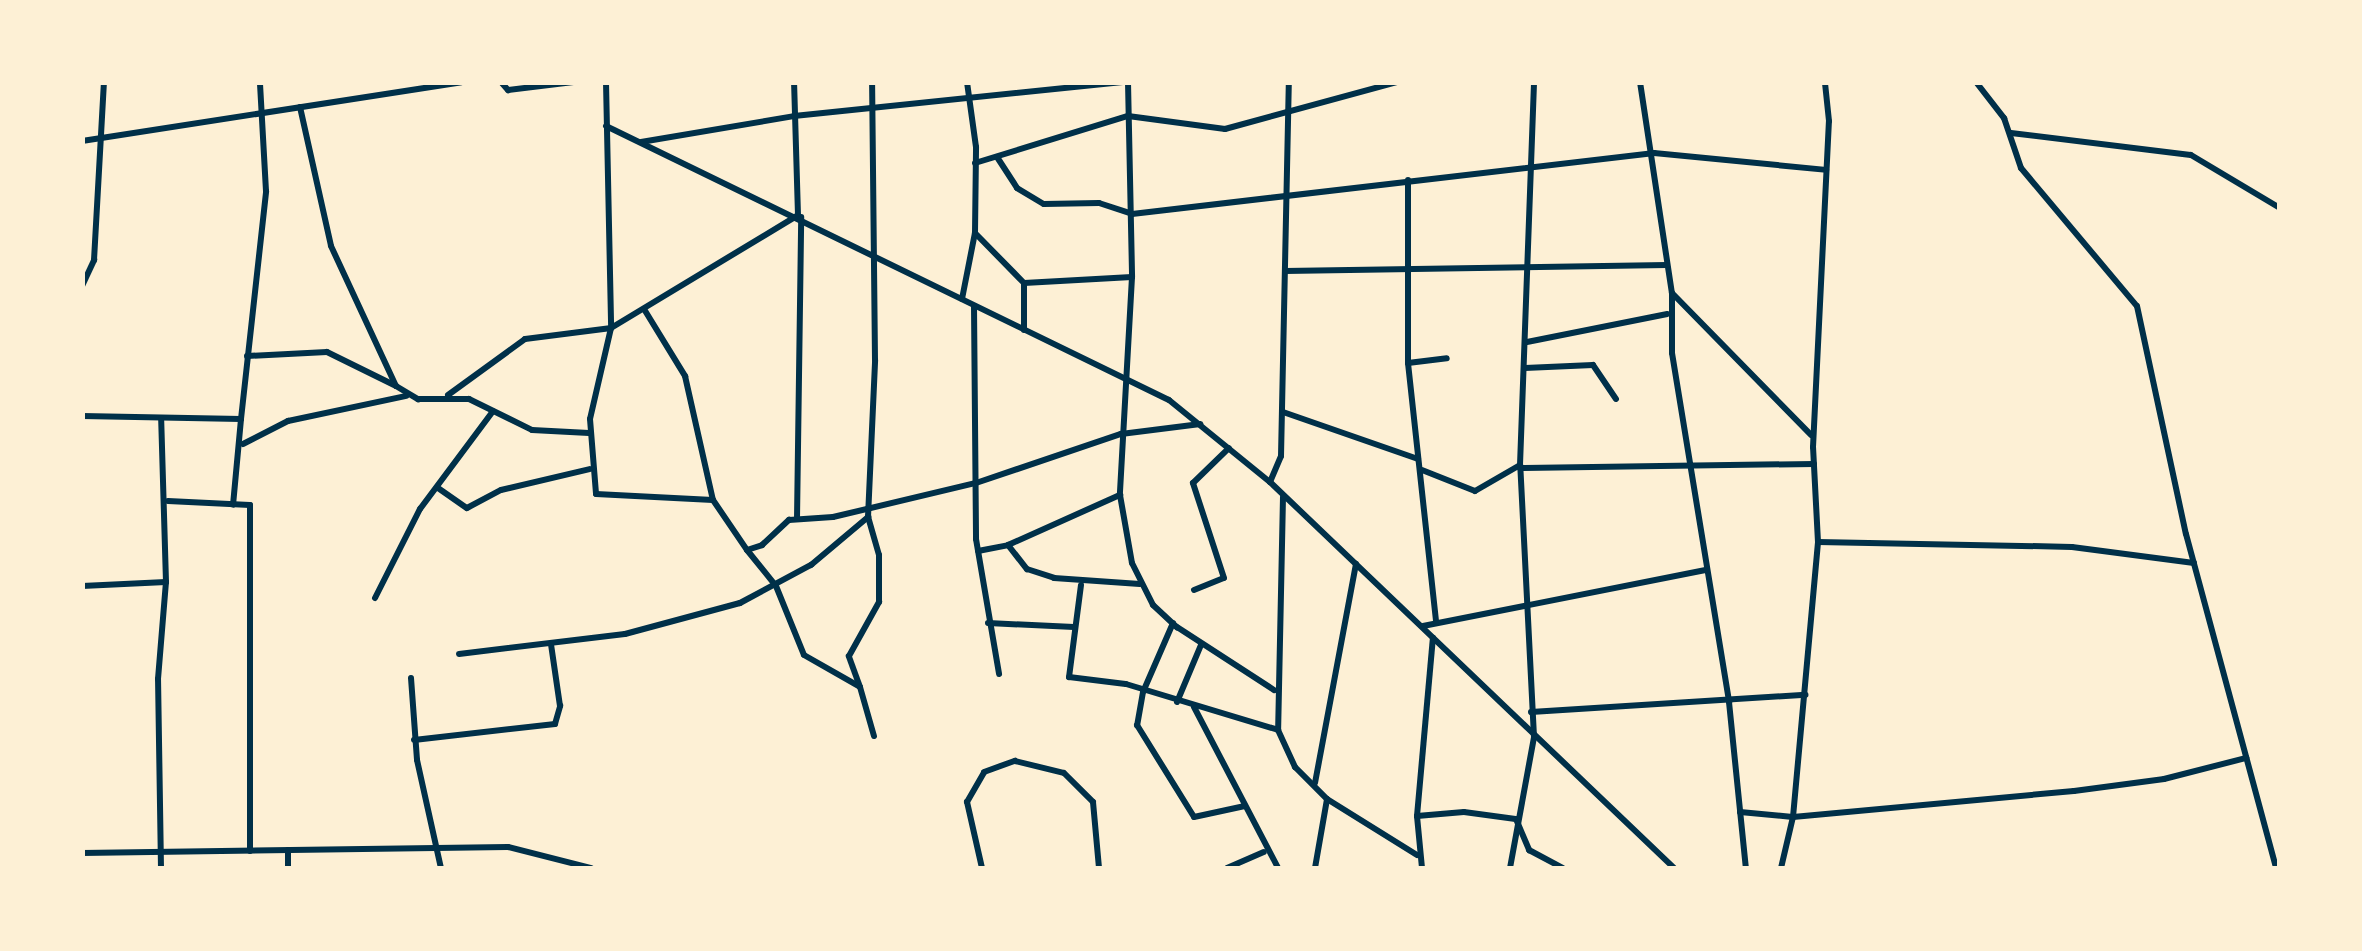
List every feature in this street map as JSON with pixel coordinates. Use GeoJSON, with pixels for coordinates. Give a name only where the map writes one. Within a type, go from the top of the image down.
{"type":"FeatureCollection","features":[{"type":"Feature","properties":{"kind":"street"},"geometry":{"type":"LineString","coordinates":[[82,286],[94,260],[104,82]]}},
{"type":"Feature","properties":{"kind":"street"},"geometry":{"type":"LineString","coordinates":[[233,504],[243,444],[247,356],[266,190],[260,82]]}},
{"type":"Feature","properties":{"kind":"street"},"geometry":{"type":"LineString","coordinates":[[82,141],[460,82]]}},
{"type":"Feature","properties":{"kind":"street"},"geometry":{"type":"LineString","coordinates":[[500,82],[508,90],[574,82]]}},
{"type":"Feature","properties":{"kind":"street"},"geometry":{"type":"LineString","coordinates":[[606,82],[611,328],[589,433],[590,469],[596,494],[713,500]]}},
{"type":"Feature","properties":{"kind":"street"},"geometry":{"type":"LineString","coordinates":[[794,82],[799,216],[798,519]]}},
{"type":"Feature","properties":{"kind":"street"},"geometry":{"type":"LineString","coordinates":[[872,82],[874,258],[868,516],[879,555],[879,602],[849,656],[874,736]]}},
{"type":"Feature","properties":{"kind":"street"},"geometry":{"type":"LineString","coordinates":[[962,300],[975,234],[975,163],[967,82]]}},
{"type":"Feature","properties":{"kind":"street"},"geometry":{"type":"LineString","coordinates":[[640,142],[794,116],[968,99],[1050,86],[1126,82],[1132,277],[1123,380],[1120,495],[1140,584],[1173,624],[1274,690]]}},
{"type":"Feature","properties":{"kind":"street"},"geometry":{"type":"LineString","coordinates":[[1270,482],[1280,456],[1289,82]]}},
{"type":"Feature","properties":{"kind":"street"},"geometry":{"type":"LineString","coordinates":[[975,163],[1128,116],[1205,131],[1288,116],[1397,82]]}},
{"type":"Feature","properties":{"kind":"street"},"geometry":{"type":"LineString","coordinates":[[1510,868],[1516,819],[1526,806],[1534,737],[1520,466],[1534,82]]}},
{"type":"Feature","properties":{"kind":"street"},"geometry":{"type":"LineString","coordinates":[[1640,82],[1654,153],[1672,293],[1667,314],[1729,702],[1746,868]]}},
{"type":"Feature","properties":{"kind":"street"},"geometry":{"type":"LineString","coordinates":[[1781,868],[1793,818],[1818,542],[1813,448],[1826,170],[1825,82]]}},
{"type":"Feature","properties":{"kind":"street"},"geometry":{"type":"LineString","coordinates":[[1976,82],[2010,134],[2021,168],[2138,306],[2194,563],[2276,868]]}},
{"type":"Feature","properties":{"kind":"street"},"geometry":{"type":"LineString","coordinates":[[300,107],[330,246],[396,386]]}},
{"type":"Feature","properties":{"kind":"street"},"geometry":{"type":"LineString","coordinates":[[606,126],[799,216],[874,258],[1169,400],[1270,482],[1674,868]]}},
{"type":"Feature","properties":{"kind":"street"},"geometry":{"type":"LineString","coordinates":[[2010,134],[2190,155],[2280,208]]}},
{"type":"Feature","properties":{"kind":"street"},"geometry":{"type":"LineString","coordinates":[[997,157],[1017,188],[1044,204],[1099,203],[1132,214],[1532,164],[1654,153],[1826,170]]}},
{"type":"Feature","properties":{"kind":"street"},"geometry":{"type":"LineString","coordinates":[[1408,180],[1408,363],[1436,621]]}},
{"type":"Feature","properties":{"kind":"street"},"geometry":{"type":"LineString","coordinates":[[448,396],[525,338],[611,328],[799,216]]}},
{"type":"Feature","properties":{"kind":"street"},"geometry":{"type":"LineString","coordinates":[[975,234],[1024,283],[1024,330]]}},
{"type":"Feature","properties":{"kind":"street"},"geometry":{"type":"LineString","coordinates":[[1285,270],[1667,265]]}},
{"type":"Feature","properties":{"kind":"street"},"geometry":{"type":"LineString","coordinates":[[1024,283],[1132,277]]}},
{"type":"Feature","properties":{"kind":"street"},"geometry":{"type":"LineString","coordinates":[[1672,293],[1801,421],[1813,448]]}},
{"type":"Feature","properties":{"kind":"street"},"geometry":{"type":"LineString","coordinates":[[974,306],[978,551],[999,674]]}},
{"type":"Feature","properties":{"kind":"street"},"geometry":{"type":"LineString","coordinates":[[644,309],[686,376],[713,500],[776,586],[804,656],[860,687]]}},
{"type":"Feature","properties":{"kind":"street"},"geometry":{"type":"LineString","coordinates":[[1527,342],[1667,314]]}},
{"type":"Feature","properties":{"kind":"street"},"geometry":{"type":"LineString","coordinates":[[247,356],[327,352],[396,386],[406,396]]}},
{"type":"Feature","properties":{"kind":"street"},"geometry":{"type":"LineString","coordinates":[[1408,363],[1448,358]]}},
{"type":"Feature","properties":{"kind":"street"},"geometry":{"type":"LineString","coordinates":[[1526,368],[1593,365],[1616,399]]}},
{"type":"Feature","properties":{"kind":"street"},"geometry":{"type":"LineString","coordinates":[[243,444],[288,421],[406,396],[448,396],[532,430],[589,433]]}},
{"type":"Feature","properties":{"kind":"street"},"geometry":{"type":"LineString","coordinates":[[375,598],[438,488],[493,412]]}},
{"type":"Feature","properties":{"kind":"street"},"geometry":{"type":"LineString","coordinates":[[1282,412],[1418,459]]}},
{"type":"Feature","properties":{"kind":"street"},"geometry":{"type":"LineString","coordinates":[[82,416],[242,419]]}},
{"type":"Feature","properties":{"kind":"street"},"geometry":{"type":"LineString","coordinates":[[160,418],[168,501],[158,679],[162,868]]}},
{"type":"Feature","properties":{"kind":"street"},"geometry":{"type":"LineString","coordinates":[[747,550],[798,519],[833,517],[870,503],[976,484],[1121,434],[1200,424]]}},
{"type":"Feature","properties":{"kind":"street"},"geometry":{"type":"LineString","coordinates":[[1194,590],[1224,578],[1193,483],[1229,448]]}},
{"type":"Feature","properties":{"kind":"street"},"geometry":{"type":"LineString","coordinates":[[1422,470],[1475,491],[1520,466],[1814,464]]}},
{"type":"Feature","properties":{"kind":"street"},"geometry":{"type":"LineString","coordinates":[[438,488],[467,508],[501,490],[590,469]]}},
{"type":"Feature","properties":{"kind":"street"},"geometry":{"type":"LineString","coordinates":[[978,551],[1008,546],[1120,495]]}},
{"type":"Feature","properties":{"kind":"street"},"geometry":{"type":"LineString","coordinates":[[1283,496],[1274,690],[1278,730],[1295,768],[1327,799],[1416,855]]}},
{"type":"Feature","properties":{"kind":"street"},"geometry":{"type":"LineString","coordinates":[[168,501],[250,506],[250,851]]}},
{"type":"Feature","properties":{"kind":"street"},"geometry":{"type":"LineString","coordinates":[[459,654],[666,625],[776,586],[868,516]]}},
{"type":"Feature","properties":{"kind":"street"},"geometry":{"type":"LineString","coordinates":[[1818,542],[2072,547],[2194,563]]}},
{"type":"Feature","properties":{"kind":"street"},"geometry":{"type":"LineString","coordinates":[[1008,546],[1027,569],[1081,585],[1140,584]]}},
{"type":"Feature","properties":{"kind":"street"},"geometry":{"type":"LineString","coordinates":[[1314,783],[1356,564]]}},
{"type":"Feature","properties":{"kind":"street"},"geometry":{"type":"LineString","coordinates":[[1422,626],[1706,570]]}},
{"type":"Feature","properties":{"kind":"street"},"geometry":{"type":"LineString","coordinates":[[82,586],[166,582]]}},
{"type":"Feature","properties":{"kind":"street"},"geometry":{"type":"LineString","coordinates":[[1081,585],[1069,677],[1143,692],[1278,730]]}},
{"type":"Feature","properties":{"kind":"street"},"geometry":{"type":"LineString","coordinates":[[988,624],[1074,626]]}},
{"type":"Feature","properties":{"kind":"street"},"geometry":{"type":"LineString","coordinates":[[1173,624],[1143,692],[1137,725],[1189,814],[1202,818],[1244,806]]}},
{"type":"Feature","properties":{"kind":"street"},"geometry":{"type":"LineString","coordinates":[[1422,868],[1416,855],[1417,816],[1432,638]]}},
{"type":"Feature","properties":{"kind":"street"},"geometry":{"type":"LineString","coordinates":[[414,740],[555,724],[560,706],[552,644]]}},
{"type":"Feature","properties":{"kind":"street"},"geometry":{"type":"LineString","coordinates":[[1177,702],[1201,645]]}},
{"type":"Feature","properties":{"kind":"street"},"geometry":{"type":"LineString","coordinates":[[410,678],[414,740],[440,868]]}},
{"type":"Feature","properties":{"kind":"street"},"geometry":{"type":"LineString","coordinates":[[1530,712],[1805,696]]}},
{"type":"Feature","properties":{"kind":"street"},"geometry":{"type":"LineString","coordinates":[[1194,707],[1264,852],[1278,868]]}},
{"type":"Feature","properties":{"kind":"street"},"geometry":{"type":"LineString","coordinates":[[1740,812],[1793,818],[2093,788],[2246,758]]}},
{"type":"Feature","properties":{"kind":"street"},"geometry":{"type":"LineString","coordinates":[[982,868],[966,802],[984,772],[1014,761],[1064,774],[1093,802],[1100,868]]}},
{"type":"Feature","properties":{"kind":"street"},"geometry":{"type":"LineString","coordinates":[[1315,868],[1327,799]]}},
{"type":"Feature","properties":{"kind":"street"},"geometry":{"type":"LineString","coordinates":[[1417,816],[1464,812],[1516,819]]}},
{"type":"Feature","properties":{"kind":"street"},"geometry":{"type":"LineString","coordinates":[[1516,819],[1530,850],[1563,868]]}},
{"type":"Feature","properties":{"kind":"street"},"geometry":{"type":"LineString","coordinates":[[82,853],[508,847],[591,868]]}},
{"type":"Feature","properties":{"kind":"street"},"geometry":{"type":"LineString","coordinates":[[288,850],[288,868]]}},
{"type":"Feature","properties":{"kind":"street"},"geometry":{"type":"LineString","coordinates":[[1227,868],[1264,852]]}}]}
